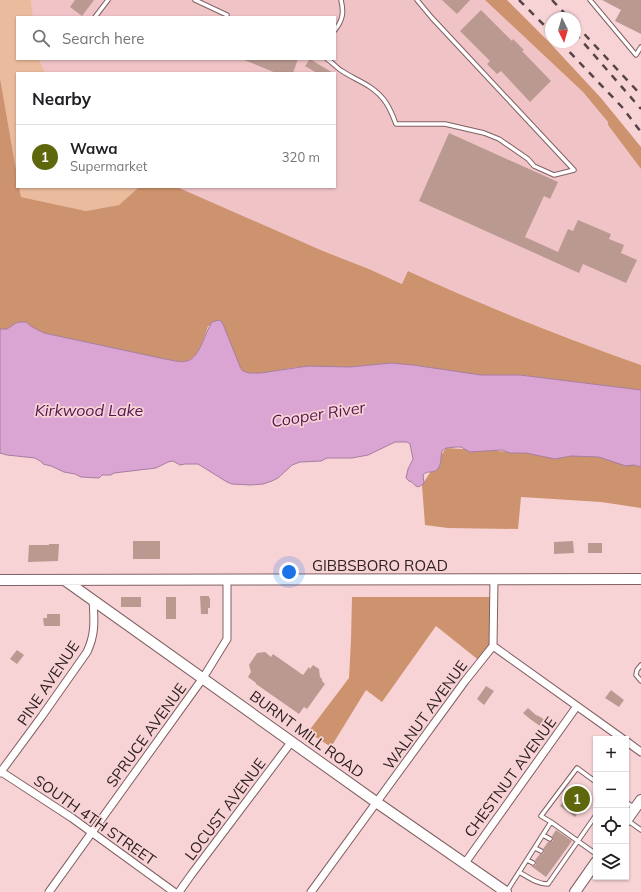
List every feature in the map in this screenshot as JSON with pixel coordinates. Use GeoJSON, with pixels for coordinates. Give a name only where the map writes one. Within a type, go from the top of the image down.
{"type":"FeatureCollection","features":[{"type":"Feature","properties":{"kind":"street","name":"GIBBSBORO ROAD"},"geometry":{"type":"LineString","coordinates":[[0,580],[641,579]]}},
{"type":"Feature","properties":{"kind":"street","name":"SPRUCE AVENUE"},"geometry":{"type":"LineString","coordinates":[[49,892],[203,678],[227,639],[227,580]]}},
{"type":"Feature","properties":{"kind":"street"},"geometry":{"type":"LineString","coordinates":[[494,580],[493,646],[619,736]]}},
{"type":"Feature","properties":{"kind":"street","name":"BURNT MILL ROAD"},"geometry":{"type":"LineString","coordinates":[[66,581],[376,802],[506,892]]}},
{"type":"Feature","properties":{"kind":"street","name":"PINE AVENUE"},"geometry":{"type":"LineString","coordinates":[[0,772],[87,652],[91,643],[94,627],[93,599]]}},
{"type":"Feature","properties":{"kind":"street","name":"WALNUT AVENUE"},"geometry":{"type":"LineString","coordinates":[[311,892],[465,681],[493,646]]}},
{"type":"Feature","properties":{"kind":"street","name":"CHESTNUT AVENUE"},"geometry":{"type":"LineString","coordinates":[[465,863],[577,706]]}},
{"type":"Feature","properties":{"kind":"street","name":"LOCUST AVENUE"},"geometry":{"type":"LineString","coordinates":[[179,892],[292,741]]}},
{"type":"Feature","properties":{"kind":"street"},"geometry":{"type":"LineString","coordinates":[[629,743],[641,752]]}},
{"type":"Feature","properties":{"kind":"street","name":"SOUTH 4TH STREET"},"geometry":{"type":"LineString","coordinates":[[0,772],[72,818],[174,892]]}},
{"type":"Feature","properties":{"kind":"street"},"geometry":{"type":"LineString","coordinates":[[629,816],[638,804]]}},
{"type":"Feature","properties":{"kind":"street"},"geometry":{"type":"LineString","coordinates":[[575,892],[593,866]]}},
{"type":"Feature","properties":{"kind":"lane"},"geometry":{"type":"LineString","coordinates":[[96,16],[108,0]]}},
{"type":"Feature","properties":{"kind":"lane"},"geometry":{"type":"LineString","coordinates":[[195,0],[204,2],[227,16]]}},
{"type":"Feature","properties":{"kind":"lane"},"geometry":{"type":"LineString","coordinates":[[336,29],[342,18],[343,6],[341,0]]}},
{"type":"Feature","properties":{"kind":"lane"},"geometry":{"type":"LineString","coordinates":[[329,60],[342,71],[370,87],[385,100],[390,108],[396,124],[445,124],[484,133],[499,139],[528,159],[534,166],[554,175],[574,170],[417,0]]}},
{"type":"Feature","properties":{"kind":"lane"},"geometry":{"type":"LineString","coordinates":[[590,0],[636,55],[641,47]]}},
{"type":"Feature","properties":{"kind":"lane"},"geometry":{"type":"LineString","coordinates":[[641,665],[637,670],[636,675],[641,681]]}},
{"type":"Feature","properties":{"kind":"lane"},"geometry":{"type":"LineString","coordinates":[[593,780],[577,768],[541,816],[593,852]]}},
{"type":"Feature","properties":{"kind":"lane"},"geometry":{"type":"LineString","coordinates":[[519,872],[542,884],[548,884],[593,819]]}},
{"type":"Feature","properties":{"kind":"lane"},"geometry":{"type":"LineString","coordinates":[[506,892],[551,822]]}},
{"type":"Feature","properties":{"kind":"lane"},"geometry":{"type":"LineString","coordinates":[[629,822],[641,830]]}},
{"type":"Feature","properties":{"kind":"lane"},"geometry":{"type":"LineString","coordinates":[[543,835],[550,839]]}},
{"type":"Feature","properties":{"kind":"lane"},"geometry":{"type":"LineString","coordinates":[[535,848],[541,851]]}},
{"type":"Feature","properties":{"kind":"lane"},"geometry":{"type":"LineString","coordinates":[[566,850],[570,852]]}},
{"type":"Feature","properties":{"kind":"lane"},"geometry":{"type":"LineString","coordinates":[[527,860],[533,863]]}},
{"type":"Feature","properties":{"kind":"lane"},"geometry":{"type":"LineString","coordinates":[[557,862],[562,865]]}},
{"type":"Feature","properties":{"kind":"lane"},"geometry":{"type":"LineString","coordinates":[[548,874],[554,877]]}},
{"type":"Feature","properties":{"kind":"shaded area"},"geometry":{"type":"Polygon","coordinates":[[[0,0],[31,0],[33,16],[16,16],[16,60],[39,60],[45,72],[16,72],[16,169],[0,78],[0,0]]]}},
{"type":"Feature","properties":{"kind":"shaded area"},"geometry":{"type":"Polygon","coordinates":[[[31,0],[485,0],[583,92],[609,122],[608,125],[641,169],[641,365],[532,324],[458,294],[409,271],[403,284],[323,251],[179,188],[336,188],[336,72],[45,72],[39,60],[336,60],[336,16],[33,16],[31,0]]]}},
{"type":"Feature","properties":{"kind":"shaded area"},"geometry":{"type":"Polygon","coordinates":[[[485,0],[507,0],[545,38],[545,48],[555,48],[601,98],[641,147],[641,169],[608,125],[608,122],[583,92],[485,0]]]}},
{"type":"Feature","properties":{"kind":"shaded area"},"geometry":{"type":"Polygon","coordinates":[[[0,78],[16,169],[16,188],[19,188],[21,197],[86,211],[119,205],[138,188],[179,188],[402,284],[408,271],[523,321],[641,365],[641,390],[520,375],[481,375],[391,363],[350,367],[298,367],[261,373],[249,373],[243,371],[239,365],[223,324],[208,326],[198,351],[191,359],[182,362],[44,333],[26,322],[16,323],[7,329],[0,329],[0,78]]]}},
{"type":"Feature","properties":{"kind":"shaded area"},"geometry":{"type":"Polygon","coordinates":[[[19,188],[138,188],[119,205],[86,211],[21,197],[19,188]]]}},
{"type":"Feature","properties":{"kind":"shaded area"},"geometry":{"type":"Polygon","coordinates":[[[446,448],[599,457],[641,467],[641,508],[601,502],[521,497],[518,529],[448,528],[425,525],[422,485],[446,448]]]}},
{"type":"Feature","properties":{"kind":"shaded area"},"geometry":{"type":"Polygon","coordinates":[[[352,597],[494,597],[493,641],[481,662],[436,626],[382,702],[366,690],[331,747],[308,732],[349,678],[352,597]]]}},
{"type":"Feature","properties":{"kind":"water","name":"Kirkwood Lake"},"geometry":{"type":"Polygon","coordinates":[[[219,320],[223,324],[241,369],[249,373],[261,373],[308,366],[350,367],[391,363],[481,375],[520,375],[641,390],[641,467],[634,465],[626,466],[599,457],[571,456],[555,459],[526,453],[510,453],[502,450],[470,452],[461,447],[456,447],[446,448],[442,451],[438,469],[436,471],[427,472],[424,474],[424,483],[417,487],[406,478],[408,469],[413,459],[410,444],[407,442],[395,442],[368,455],[352,458],[327,458],[321,461],[300,462],[292,465],[278,478],[272,481],[263,484],[251,485],[232,484],[198,464],[180,465],[173,461],[156,468],[102,475],[99,478],[81,477],[43,464],[35,458],[0,453],[0,329],[7,329],[16,323],[26,322],[44,333],[182,362],[192,359],[199,350],[209,326],[212,322],[219,320]]]}},
{"type":"Feature","properties":{"kind":"building"},"geometry":{"type":"Polygon","coordinates":[[[75,0],[94,0],[82,16],[70,7],[75,0]]]}},
{"type":"Feature","properties":{"kind":"building"},"geometry":{"type":"Polygon","coordinates":[[[442,0],[470,0],[457,14],[442,0]]]}},
{"type":"Feature","properties":{"kind":"building"},"geometry":{"type":"Polygon","coordinates":[[[602,0],[641,0],[641,34],[615,21],[621,10],[602,0]]]}},
{"type":"Feature","properties":{"kind":"building"},"geometry":{"type":"Polygon","coordinates":[[[481,10],[512,41],[513,39],[524,50],[522,51],[551,81],[530,102],[501,71],[497,74],[487,64],[490,61],[460,31],[481,10]]]}},
{"type":"Feature","properties":{"kind":"building"},"geometry":{"type":"Polygon","coordinates":[[[244,60],[298,60],[293,72],[274,72],[244,60]]]}},
{"type":"Feature","properties":{"kind":"building"},"geometry":{"type":"Polygon","coordinates":[[[309,60],[312,60],[331,72],[315,72],[305,66],[309,60]]]}},
{"type":"Feature","properties":{"kind":"building"},"geometry":{"type":"Polygon","coordinates":[[[449,133],[558,182],[550,199],[544,196],[525,237],[558,252],[568,229],[573,231],[578,220],[611,234],[609,239],[624,245],[621,253],[637,260],[626,283],[583,264],[579,273],[419,201],[449,133]]]}},
{"type":"Feature","properties":{"kind":"building"},"geometry":{"type":"Polygon","coordinates":[[[133,541],[160,541],[160,559],[133,559],[133,541]]]}},
{"type":"Feature","properties":{"kind":"building"},"geometry":{"type":"Polygon","coordinates":[[[573,541],[574,553],[554,554],[554,542],[573,541]]]}},
{"type":"Feature","properties":{"kind":"building"},"geometry":{"type":"Polygon","coordinates":[[[588,543],[602,543],[602,553],[588,553],[588,543]]]}},
{"type":"Feature","properties":{"kind":"building"},"geometry":{"type":"Polygon","coordinates":[[[59,544],[58,561],[28,562],[29,545],[59,544]]]}},
{"type":"Feature","properties":{"kind":"building"},"geometry":{"type":"Polygon","coordinates":[[[200,596],[209,596],[210,598],[210,608],[208,608],[208,614],[201,614],[200,596]]]}},
{"type":"Feature","properties":{"kind":"building"},"geometry":{"type":"Polygon","coordinates":[[[121,597],[141,597],[141,607],[121,607],[121,597]]]}},
{"type":"Feature","properties":{"kind":"building"},"geometry":{"type":"Polygon","coordinates":[[[166,597],[176,597],[176,619],[166,619],[166,597]]]}},
{"type":"Feature","properties":{"kind":"building"},"geometry":{"type":"Polygon","coordinates":[[[47,614],[60,614],[60,626],[44,626],[43,618],[47,618],[47,614]]]}},
{"type":"Feature","properties":{"kind":"building"},"geometry":{"type":"Polygon","coordinates":[[[17,650],[24,655],[17,664],[10,659],[17,650]]]}},
{"type":"Feature","properties":{"kind":"building"},"geometry":{"type":"Polygon","coordinates":[[[265,652],[271,657],[273,654],[303,675],[309,667],[310,669],[313,665],[319,669],[320,677],[325,684],[307,709],[304,707],[299,714],[248,677],[251,672],[249,665],[257,653],[265,652]]]}},
{"type":"Feature","properties":{"kind":"building"},"geometry":{"type":"Polygon","coordinates":[[[486,686],[494,691],[484,705],[477,699],[486,686]]]}},
{"type":"Feature","properties":{"kind":"building"},"geometry":{"type":"Polygon","coordinates":[[[611,690],[624,700],[619,707],[605,698],[611,690]]]}},
{"type":"Feature","properties":{"kind":"building"},"geometry":{"type":"Polygon","coordinates":[[[528,708],[537,716],[548,722],[543,728],[523,713],[528,708]]]}},
{"type":"Feature","properties":{"kind":"building"},"geometry":{"type":"Polygon","coordinates":[[[576,784],[591,795],[586,802],[589,804],[584,811],[581,809],[575,817],[560,806],[576,784]]]}},
{"type":"Feature","properties":{"kind":"building"},"geometry":{"type":"Polygon","coordinates":[[[556,830],[572,841],[546,877],[531,866],[536,865],[535,860],[540,854],[544,853],[543,849],[548,842],[553,841],[552,836],[556,830]]]}},
{"type":"Feature","properties":{"kind":"railway"},"geometry":{"type":"LineString","coordinates":[[519,0],[545,26]]}},
{"type":"Feature","properties":{"kind":"railway"},"geometry":{"type":"LineString","coordinates":[[552,0],[563,12]]}},
{"type":"Feature","properties":{"kind":"railway"},"geometry":{"type":"LineString","coordinates":[[581,30],[641,95]]}},
{"type":"Feature","properties":{"kind":"railway"},"geometry":{"type":"LineString","coordinates":[[581,40],[641,109]]}},
{"type":"Feature","properties":{"kind":"railway"},"geometry":{"type":"LineString","coordinates":[[566,48],[622,107],[641,132]]}},
{"type":"Feature","properties":{"kind":"place","name":"Wawa"},"geometry":{"type":"Point","coordinates":[577,799]}},
{"type":"Feature","properties":{"kind":"water label","name":"Cooper River"},"geometry":{"type":"Point","coordinates":[318,414]}}]}
